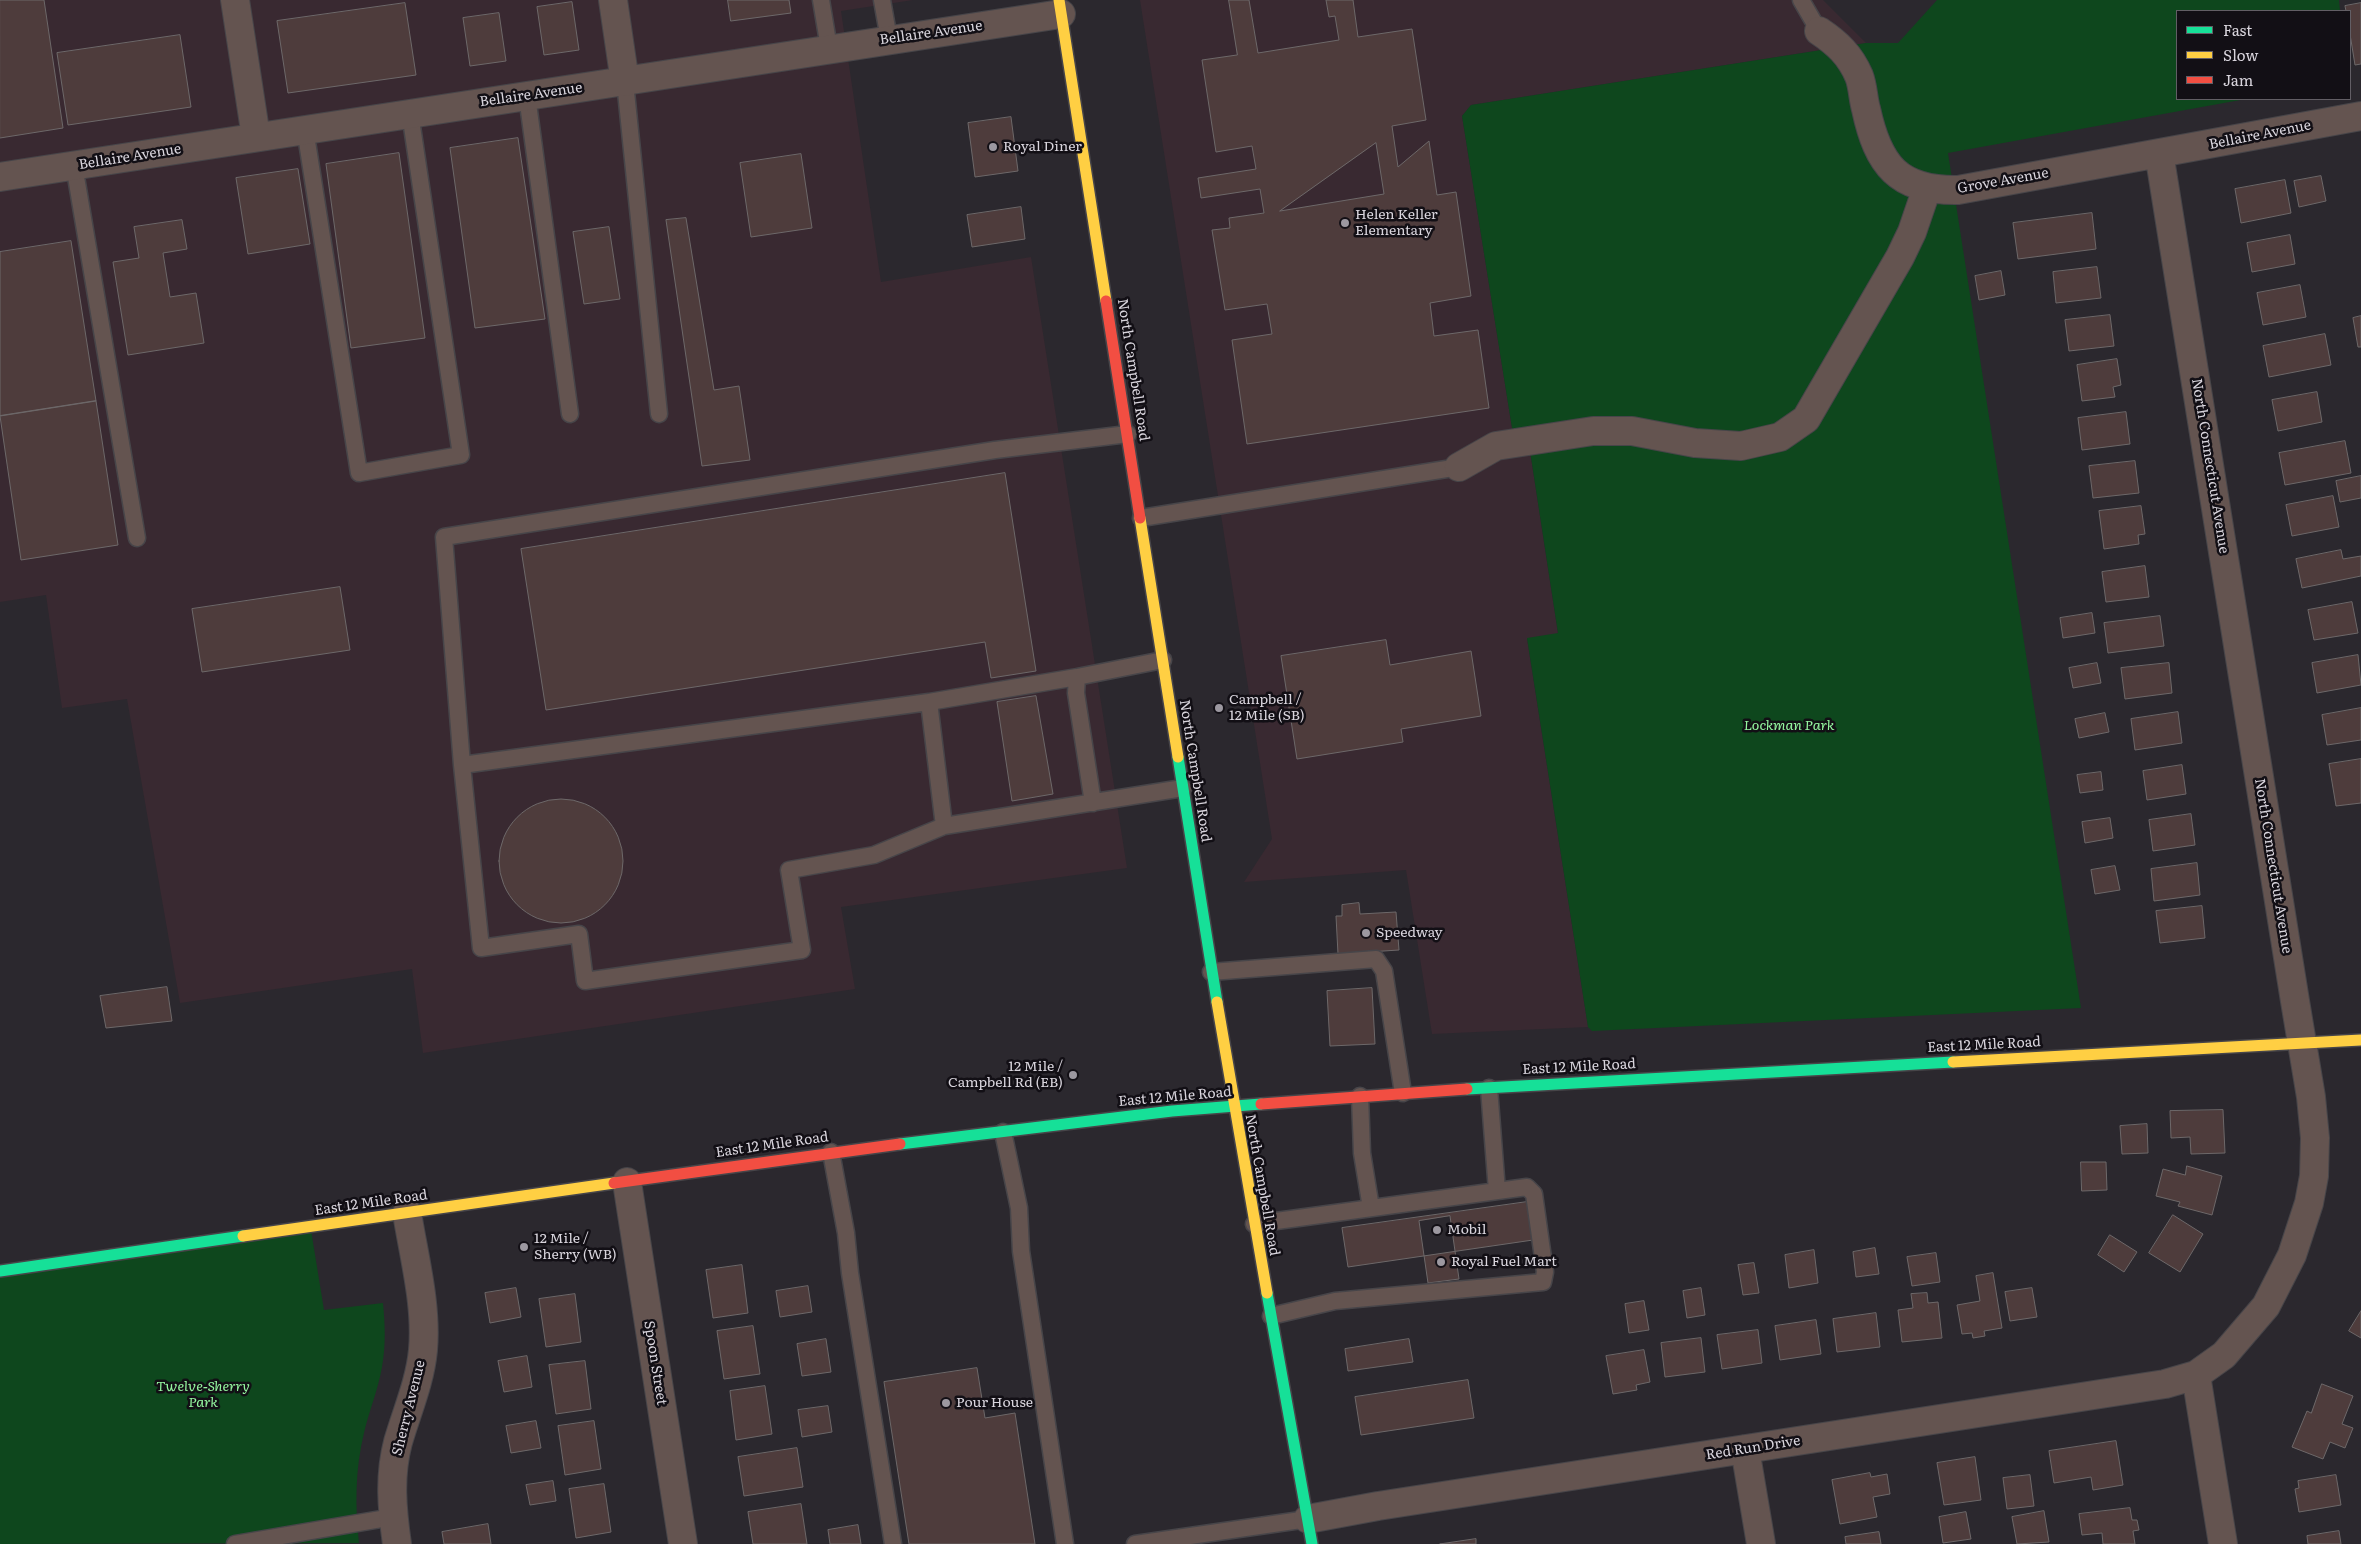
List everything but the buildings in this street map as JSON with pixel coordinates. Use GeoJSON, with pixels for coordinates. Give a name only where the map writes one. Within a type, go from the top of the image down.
{"type":"FeatureCollection","features":[{"type":"Feature","properties":{"kind":"main road","name":"North Campbell Road"},"geometry":{"type":"LineString","coordinates":[[1060,7],[1211,972],[1233,1106],[1310,1531]]}},
{"type":"Feature","properties":{"kind":"main road","name":"East 12 Mile Road"},"geometry":{"type":"LineString","coordinates":[[0,1271],[831,1152],[1172,1111],[1404,1093],[2361,1040]]}},
{"type":"Feature","properties":{"kind":"street"},"geometry":{"type":"LineString","coordinates":[[236,0],[256,137]]}},
{"type":"Feature","properties":{"kind":"street"},"geometry":{"type":"LineString","coordinates":[[613,0],[625,82]]}},
{"type":"Feature","properties":{"kind":"street","name":"Bellaire Avenue"},"geometry":{"type":"LineString","coordinates":[[0,177],[410,113],[625,82],[889,39],[1060,7]]}},
{"type":"Feature","properties":{"kind":"street","name":"Grove Avenue"},"geometry":{"type":"LineString","coordinates":[[1818,31],[1834,41],[1847,55],[1860,77],[1873,140],[1884,161],[1903,177],[1927,188],[1958,190],[2159,153]]}},
{"type":"Feature","properties":{"kind":"street","name":"Bellaire Avenue"},"geometry":{"type":"LineString","coordinates":[[2159,153],[2361,116]]}},
{"type":"Feature","properties":{"kind":"street","name":"North Connecticut Avenue"},"geometry":{"type":"LineString","coordinates":[[2159,153],[2294,1000],[2303,1042],[2315,1138],[2314,1176],[2302,1227],[2280,1282],[2266,1306],[2224,1355],[2196,1375]]}},
{"type":"Feature","properties":{"kind":"street"},"geometry":{"type":"LineString","coordinates":[[1458,467],[1496,446],[1593,431],[1632,431],[1695,443],[1741,446],[1780,437],[1806,419],[1900,257],[1912,232],[1927,188]]}},
{"type":"Feature","properties":{"kind":"street","name":"Spoon Street"},"geometry":{"type":"LineString","coordinates":[[628,1182],[683,1544]]}},
{"type":"Feature","properties":{"kind":"street","name":"Sherry Avenue"},"geometry":{"type":"LineString","coordinates":[[397,1544],[391,1486],[398,1442],[416,1390],[423,1349],[422,1307],[407,1213]]}},
{"type":"Feature","properties":{"kind":"street"},"geometry":{"type":"LineString","coordinates":[[2196,1375],[2223,1544]]}},
{"type":"Feature","properties":{"kind":"street","name":"Red Run Drive"},"geometry":{"type":"LineString","coordinates":[[1310,1531],[1745,1449],[2165,1384],[2196,1375]]}},
{"type":"Feature","properties":{"kind":"street"},"geometry":{"type":"LineString","coordinates":[[1745,1449],[1761,1544]]}},
{"type":"Feature","properties":{"kind":"lane"},"geometry":{"type":"LineString","coordinates":[[821,0],[829,48]]}},
{"type":"Feature","properties":{"kind":"lane"},"geometry":{"type":"LineString","coordinates":[[882,0],[889,39]]}},
{"type":"Feature","properties":{"kind":"lane"},"geometry":{"type":"LineString","coordinates":[[1801,0],[1818,31]]}},
{"type":"Feature","properties":{"kind":"lane"},"geometry":{"type":"LineString","coordinates":[[625,82],[659,414]]}},
{"type":"Feature","properties":{"kind":"lane"},"geometry":{"type":"LineString","coordinates":[[528,96],[570,414]]}},
{"type":"Feature","properties":{"kind":"lane"},"geometry":{"type":"LineString","coordinates":[[305,129],[359,473],[461,456],[410,113]]}},
{"type":"Feature","properties":{"kind":"lane"},"geometry":{"type":"LineString","coordinates":[[74,166],[137,538]]}},
{"type":"Feature","properties":{"kind":"lane"},"geometry":{"type":"LineString","coordinates":[[1128,434],[995,450],[444,538],[462,765],[481,948],[579,934],[585,981],[802,950],[789,870],[874,855],[944,826],[1183,788]]}},
{"type":"Feature","properties":{"kind":"lane"},"geometry":{"type":"LineString","coordinates":[[1141,518],[1458,467]]}},
{"type":"Feature","properties":{"kind":"lane"},"geometry":{"type":"LineString","coordinates":[[462,765],[929,702],[1077,677],[1163,660]]}},
{"type":"Feature","properties":{"kind":"lane"},"geometry":{"type":"LineString","coordinates":[[1077,677],[1076,693],[1093,803]]}},
{"type":"Feature","properties":{"kind":"lane"},"geometry":{"type":"LineString","coordinates":[[929,702],[944,826]]}},
{"type":"Feature","properties":{"kind":"lane"},"geometry":{"type":"LineString","coordinates":[[1211,972],[1376,959],[1384,971],[1404,1093]]}},
{"type":"Feature","properties":{"kind":"lane"},"geometry":{"type":"LineString","coordinates":[[1489,1088],[1497,1191]]}},
{"type":"Feature","properties":{"kind":"lane"},"geometry":{"type":"LineString","coordinates":[[1360,1096],[1362,1153],[1371,1208]]}},
{"type":"Feature","properties":{"kind":"lane"},"geometry":{"type":"LineString","coordinates":[[1002,1132],[1019,1208],[1020,1251],[1065,1544]]}},
{"type":"Feature","properties":{"kind":"lane"},"geometry":{"type":"LineString","coordinates":[[831,1152],[846,1233],[850,1273],[893,1544]]}},
{"type":"Feature","properties":{"kind":"lane"},"geometry":{"type":"LineString","coordinates":[[1254,1224],[1497,1191],[1528,1188],[1534,1194],[1545,1272],[1543,1282],[1335,1301],[1271,1316]]}},
{"type":"Feature","properties":{"kind":"lane"},"geometry":{"type":"LineString","coordinates":[[235,1544],[393,1517]]}},
{"type":"Feature","properties":{"kind":"lane"},"geometry":{"type":"LineString","coordinates":[[1135,1544],[1310,1531]]}},
{"type":"Feature","properties":{"kind":"shaded area"},"geometry":{"type":"Polygon","coordinates":[[[0,0],[913,0],[841,11],[881,282],[1031,257],[1127,868],[841,907],[855,989],[423,1053],[412,969],[180,1003],[127,699],[62,708],[46,595],[0,602],[0,0]]]}},
{"type":"Feature","properties":{"kind":"shaded area"},"geometry":{"type":"Polygon","coordinates":[[[1140,0],[1823,0],[1866,43],[1471,105],[1462,116],[1512,428],[1530,451],[1558,634],[1527,639],[1588,1027],[1432,1034],[1406,870],[1244,882],[1272,839],[1140,0]]]}},
{"type":"Feature","properties":{"kind":"green space","name":"Lockman Park"},"geometry":{"type":"Polygon","coordinates":[[[1937,0],[2339,0],[2340,10],[2176,10],[2176,100],[2240,100],[1948,153],[2081,1008],[1592,1031],[1588,1027],[1527,638],[1558,633],[1530,451],[1512,428],[1462,116],[1471,105],[1866,43],[1898,43],[1937,0]]]}},
{"type":"Feature","properties":{"kind":"green space","name":"Twelve-Sherry Park"},"geometry":{"type":"Polygon","coordinates":[[[311,1230],[324,1310],[383,1303],[385,1335],[383,1359],[364,1433],[357,1474],[356,1502],[359,1543],[0,1544],[0,1275],[311,1230]]]}},
{"type":"Feature","properties":{"kind":"traffic: fast"},"geometry":{"type":"LineString","coordinates":[[1178,757],[1217,1002]]}},
{"type":"Feature","properties":{"kind":"traffic: fast"},"geometry":{"type":"LineString","coordinates":[[1467,1089],[1953,1062]]}},
{"type":"Feature","properties":{"kind":"traffic: fast"},"geometry":{"type":"LineString","coordinates":[[900,1144],[1172,1111],[1261,1104]]}},
{"type":"Feature","properties":{"kind":"traffic: fast"},"geometry":{"type":"LineString","coordinates":[[0,1271],[243,1236]]}},
{"type":"Feature","properties":{"kind":"traffic: fast"},"geometry":{"type":"LineString","coordinates":[[1267,1293],[1312,1544]]}},
{"type":"Feature","properties":{"kind":"traffic: slow"},"geometry":{"type":"LineString","coordinates":[[1059,0],[1106,301]]}},
{"type":"Feature","properties":{"kind":"traffic: slow"},"geometry":{"type":"LineString","coordinates":[[1140,518],[1178,757]]}},
{"type":"Feature","properties":{"kind":"traffic: slow"},"geometry":{"type":"LineString","coordinates":[[1217,1002],[1267,1293]]}},
{"type":"Feature","properties":{"kind":"traffic: slow"},"geometry":{"type":"LineString","coordinates":[[1953,1062],[2361,1040]]}},
{"type":"Feature","properties":{"kind":"traffic: slow"},"geometry":{"type":"LineString","coordinates":[[243,1236],[614,1183]]}},
{"type":"Feature","properties":{"kind":"traffic: jam"},"geometry":{"type":"LineString","coordinates":[[1106,301],[1140,518]]}},
{"type":"Feature","properties":{"kind":"traffic: jam"},"geometry":{"type":"LineString","coordinates":[[1261,1104],[1467,1089]]}},
{"type":"Feature","properties":{"kind":"traffic: jam"},"geometry":{"type":"LineString","coordinates":[[614,1183],[900,1144]]}},
{"type":"Feature","properties":{"kind":"place","name":"Royal Diner"},"geometry":{"type":"Point","coordinates":[993,147]}},
{"type":"Feature","properties":{"kind":"place","name":"Helen Keller Elementary"},"geometry":{"type":"Point","coordinates":[1345,223]}},
{"type":"Feature","properties":{"kind":"place","name":"Campbell / 12 Mile (SB)"},"geometry":{"type":"Point","coordinates":[1219,708]}},
{"type":"Feature","properties":{"kind":"place","name":"Speedway"},"geometry":{"type":"Point","coordinates":[1366,933]}},
{"type":"Feature","properties":{"kind":"place","name":"12 Mile / Campbell Rd (EB)"},"geometry":{"type":"Point","coordinates":[1073,1075]}},
{"type":"Feature","properties":{"kind":"place","name":"Mobil"},"geometry":{"type":"Point","coordinates":[1437,1230]}},
{"type":"Feature","properties":{"kind":"place","name":"12 Mile / Sherry (WB)"},"geometry":{"type":"Point","coordinates":[524,1247]}},
{"type":"Feature","properties":{"kind":"place","name":"Royal Fuel Mart"},"geometry":{"type":"Point","coordinates":[1441,1262]}},
{"type":"Feature","properties":{"kind":"place","name":"Pour House"},"geometry":{"type":"Point","coordinates":[946,1403]}}]}
